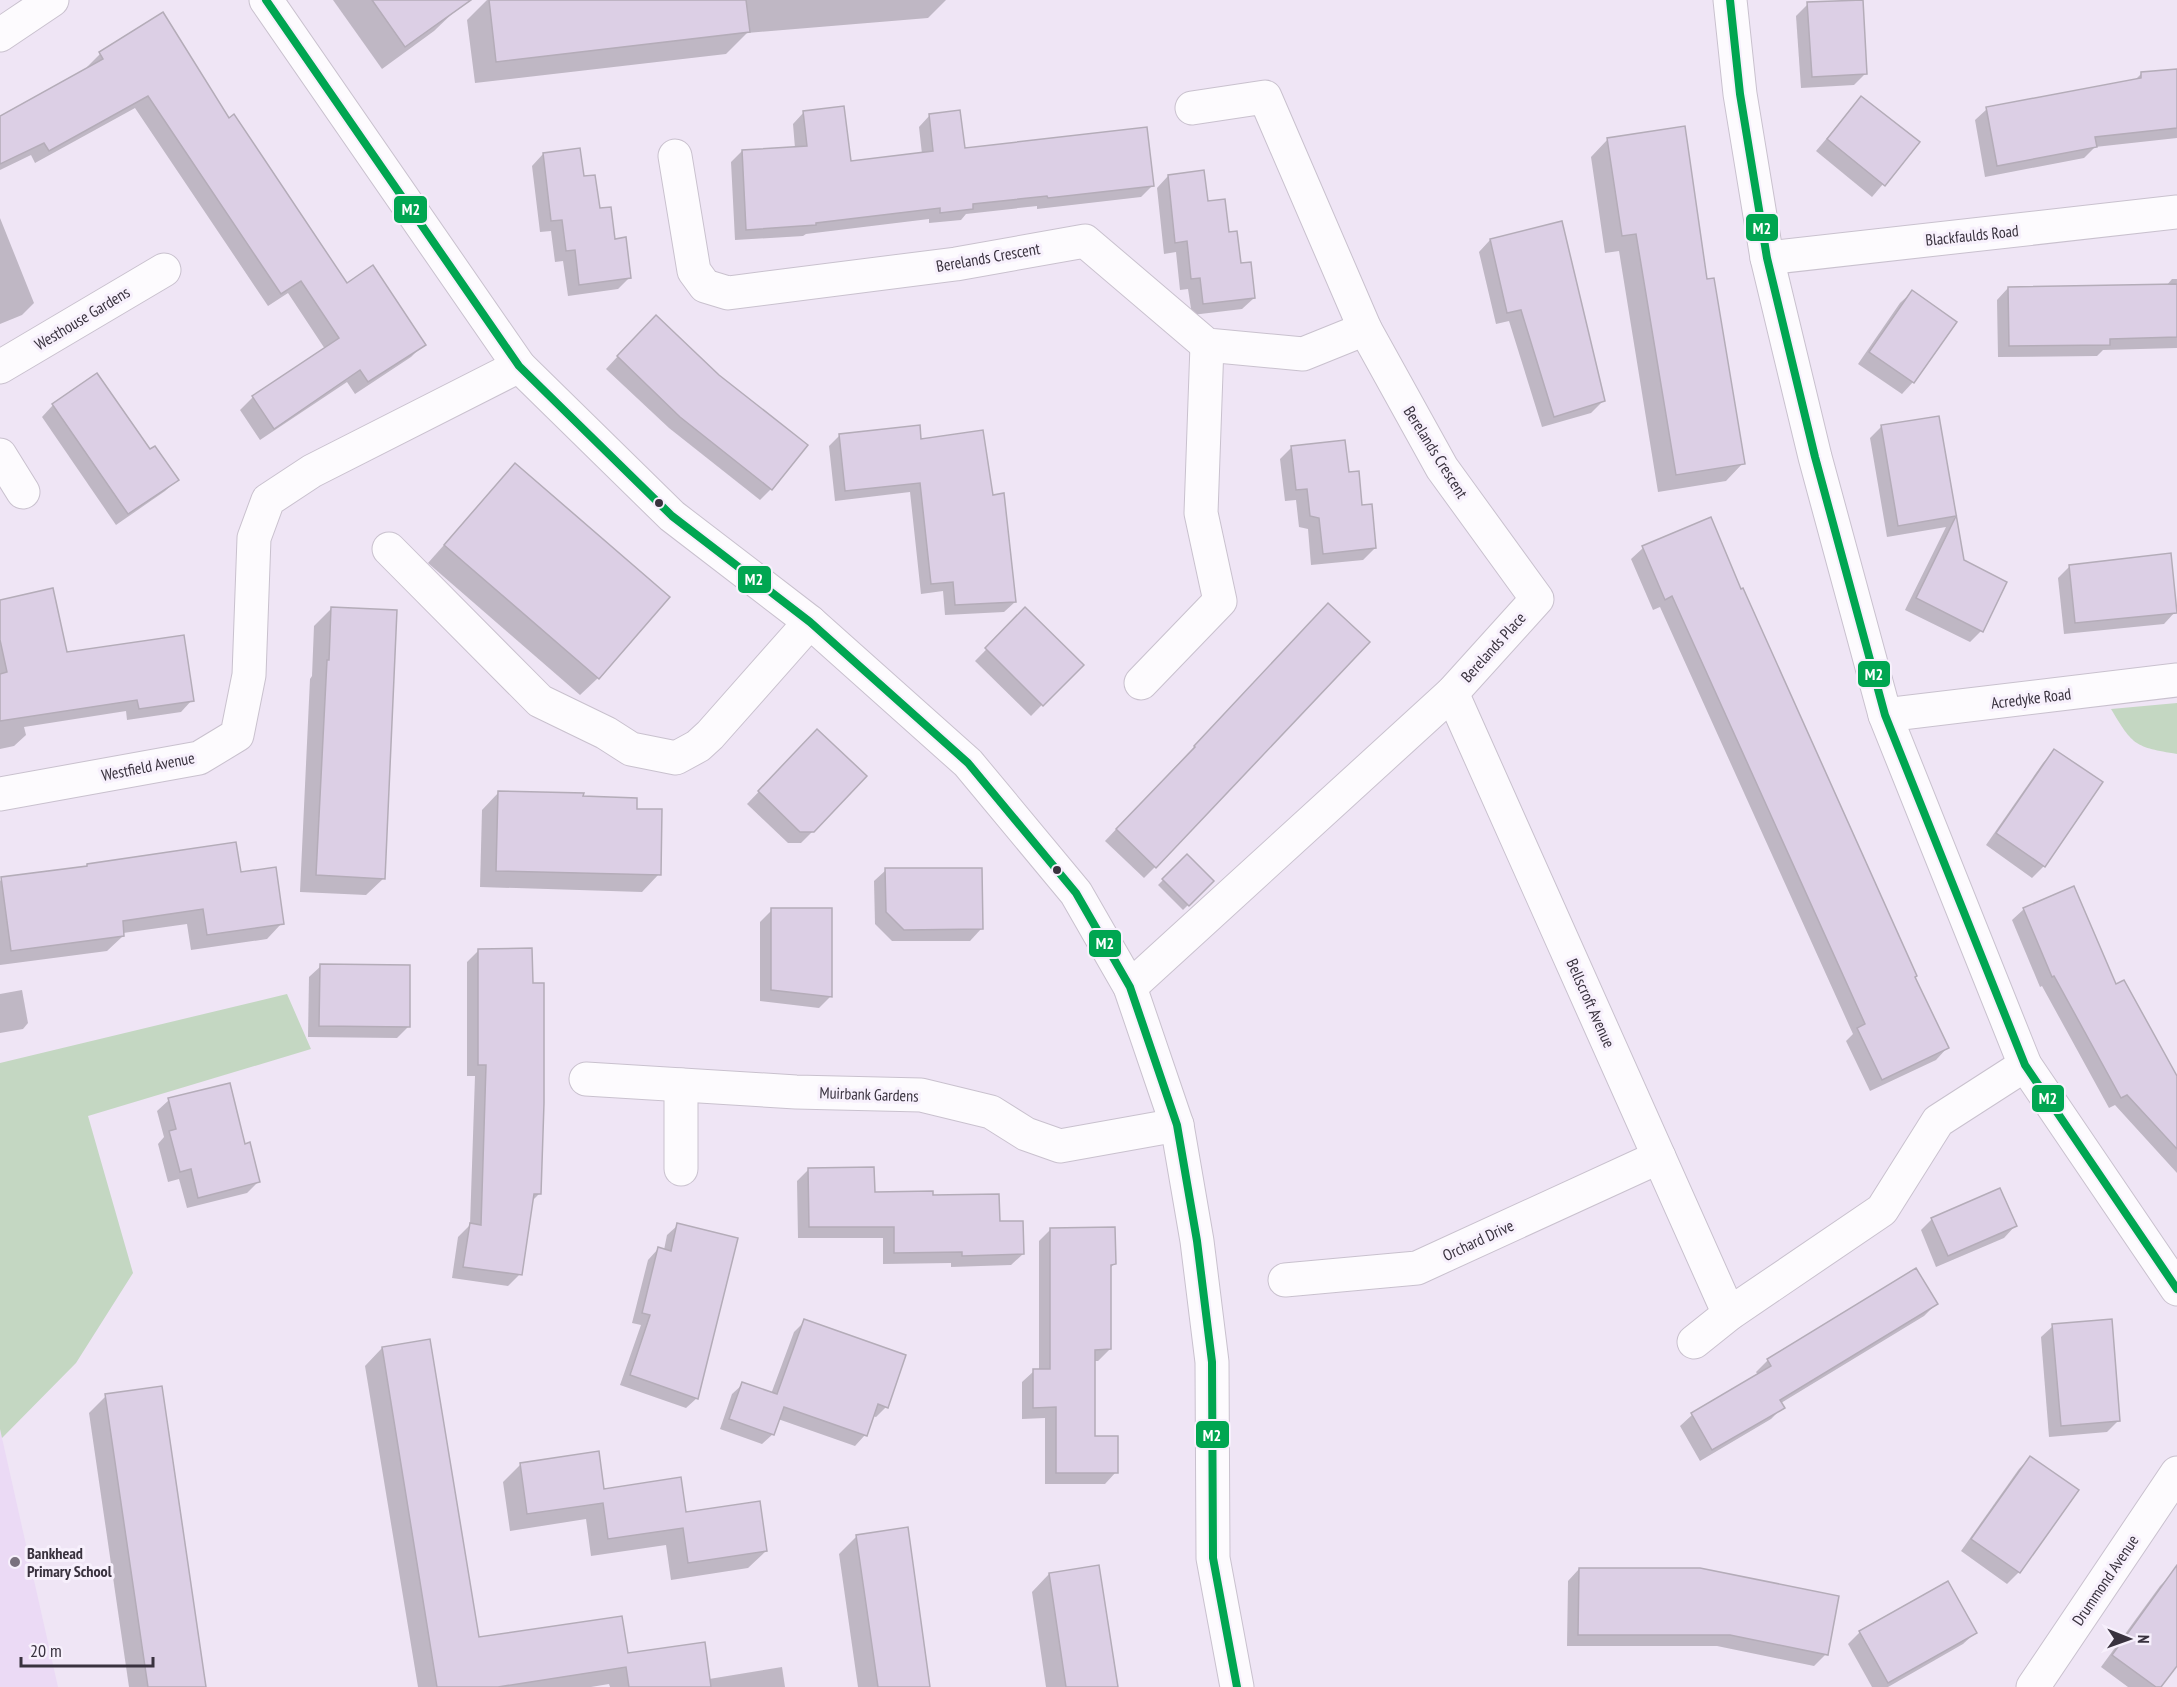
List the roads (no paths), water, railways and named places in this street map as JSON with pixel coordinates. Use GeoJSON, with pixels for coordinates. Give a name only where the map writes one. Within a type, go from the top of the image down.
{"type":"FeatureCollection","features":[{"type":"Feature","properties":{"kind":"street"},"geometry":{"type":"LineString","coordinates":[[0,35],[52,0]]}},
{"type":"Feature","properties":{"kind":"street"},"geometry":{"type":"LineString","coordinates":[[266,0],[519,366],[672,516],[810,622],[968,763],[1076,894],[1130,987],[1177,1125],[1197,1242],[1212,1362],[1213,1558],[1237,1687]]}},
{"type":"Feature","properties":{"kind":"street"},"geometry":{"type":"LineString","coordinates":[[1730,0],[1740,94],[1767,258],[1815,457],[1885,716],[2025,1065],[2177,1289]]}},
{"type":"Feature","properties":{"kind":"street","name":"Berelands Crescent"},"geometry":{"type":"LineString","coordinates":[[1192,108],[1264,97],[1365,329],[1442,468],[1537,599]]}},
{"type":"Feature","properties":{"kind":"street","name":"Berelands Crescent"},"geometry":{"type":"LineString","coordinates":[[675,156],[694,271],[705,286],[728,293],[956,264],[1085,241],[1207,345]]}},
{"type":"Feature","properties":{"kind":"street","name":"Blackfaulds Road"},"geometry":{"type":"LineString","coordinates":[[1767,258],[2177,212]]}},
{"type":"Feature","properties":{"kind":"street","name":"Westhouse Gardens"},"geometry":{"type":"LineString","coordinates":[[0,367],[164,270]]}},
{"type":"Feature","properties":{"kind":"street"},"geometry":{"type":"LineString","coordinates":[[1141,683],[1220,601],[1202,513],[1207,345],[1303,354],[1365,329]]}},
{"type":"Feature","properties":{"kind":"street","name":"Westfield Avenue"},"geometry":{"type":"LineString","coordinates":[[0,794],[199,758],[237,735],[249,675],[254,538],[268,500],[312,471],[519,366]]}},
{"type":"Feature","properties":{"kind":"street"},"geometry":{"type":"LineString","coordinates":[[0,455],[23,492]]}},
{"type":"Feature","properties":{"kind":"street"},"geometry":{"type":"LineString","coordinates":[[389,549],[540,701],[606,733],[631,748],[676,758],[698,746],[710,735],[810,622]]}},
{"type":"Feature","properties":{"kind":"street","name":"Berelands Place"},"geometry":{"type":"LineString","coordinates":[[1130,987],[1452,693],[1537,599]]}},
{"type":"Feature","properties":{"kind":"street","name":"Acredyke Road"},"geometry":{"type":"LineString","coordinates":[[1885,716],[2177,680]]}},
{"type":"Feature","properties":{"kind":"street","name":"Bellscroft Avenue"},"geometry":{"type":"LineString","coordinates":[[1452,693],[1729,1314]]}},
{"type":"Feature","properties":{"kind":"street"},"geometry":{"type":"LineString","coordinates":[[1694,1342],[1729,1314],[1882,1210],[1938,1121],[2025,1065]]}},
{"type":"Feature","properties":{"kind":"street","name":"Muirbank Gardens"},"geometry":{"type":"LineString","coordinates":[[586,1079],[796,1092],[921,1095],[991,1112],[1026,1134],[1060,1146],[1177,1125]]}},
{"type":"Feature","properties":{"kind":"street"},"geometry":{"type":"LineString","coordinates":[[681,1085],[681,1169]]}},
{"type":"Feature","properties":{"kind":"street","name":"Orchard Drive"},"geometry":{"type":"LineString","coordinates":[[1285,1280],[1417,1268],[1659,1156]]}},
{"type":"Feature","properties":{"kind":"street","name":"Drummond Avenue"},"geometry":{"type":"LineString","coordinates":[[2033,1687],[2177,1473]]}},
{"type":"Feature","properties":{"kind":"place","name":"Bankhead Primary School"},"geometry":{"type":"Point","coordinates":[15,1562]}}]}
